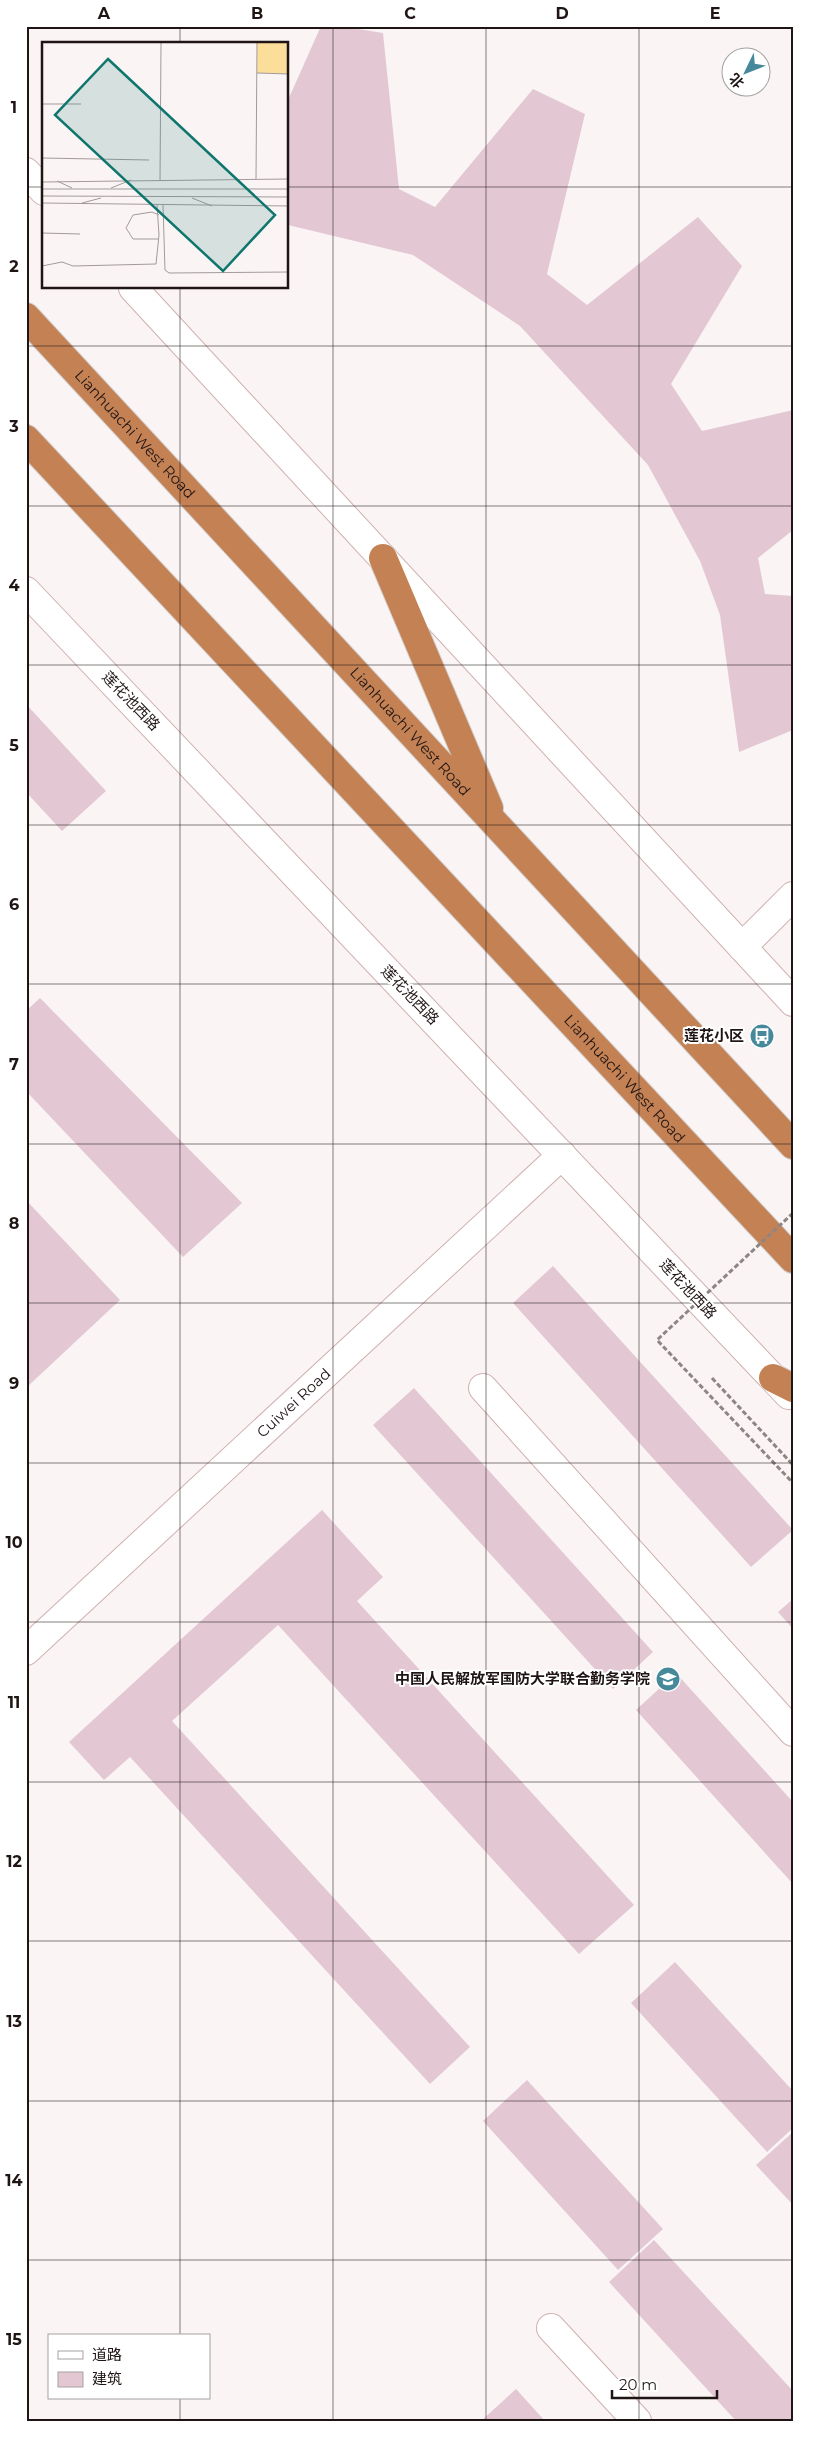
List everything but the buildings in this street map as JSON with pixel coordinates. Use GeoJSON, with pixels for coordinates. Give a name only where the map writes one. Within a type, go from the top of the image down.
{"type":"FeatureCollection","features":[{"type":"Feature","properties":{"kind":"highway","name":"Lianhuachi West Road"},"geometry":{"type":"LineString","coordinates":[[26,317],[793,1145]]}},
{"type":"Feature","properties":{"kind":"highway","name":"Lianhuachi West Road"},"geometry":{"type":"LineString","coordinates":[[26,439],[793,1259]]}},
{"type":"Feature","properties":{"kind":"highway"},"geometry":{"type":"LineString","coordinates":[[383,558],[496,826]]}},
{"type":"Feature","properties":{"kind":"street"},"geometry":{"type":"LineString","coordinates":[[26,172],[42,189]]}},
{"type":"Feature","properties":{"kind":"street"},"geometry":{"type":"LineString","coordinates":[[134,289],[742,947],[789,990]]}},
{"type":"Feature","properties":{"kind":"street","name":"莲花池西路"},"geometry":{"type":"LineString","coordinates":[[26,591],[562,1155],[783,1383],[793,1399]]}},
{"type":"Feature","properties":{"kind":"street"},"geometry":{"type":"LineString","coordinates":[[742,947],[793,896]]}},
{"type":"Feature","properties":{"kind":"street","name":"Cuiwei Road"},"geometry":{"type":"LineString","coordinates":[[26,1651],[562,1155]]}},
{"type":"Feature","properties":{"kind":"street"},"geometry":{"type":"LineString","coordinates":[[482,1388],[793,1732]]}},
{"type":"Feature","properties":{"kind":"street"},"geometry":{"type":"LineString","coordinates":[[551,2328],[637,2421]]}},
{"type":"Feature","properties":{"kind":"path"},"geometry":{"type":"LineString","coordinates":[[793,1213],[657,1340],[793,1483]]}},
{"type":"Feature","properties":{"kind":"path"},"geometry":{"type":"LineString","coordinates":[[712,1378],[793,1465]]}},
{"type":"Feature","properties":{"kind":"place","name":"莲花小区"},"geometry":{"type":"Point","coordinates":[762,1036]}},
{"type":"Feature","properties":{"kind":"place","name":"中国人民解放军国防大学联合勤务学院"},"geometry":{"type":"Point","coordinates":[668,1679]}}]}
